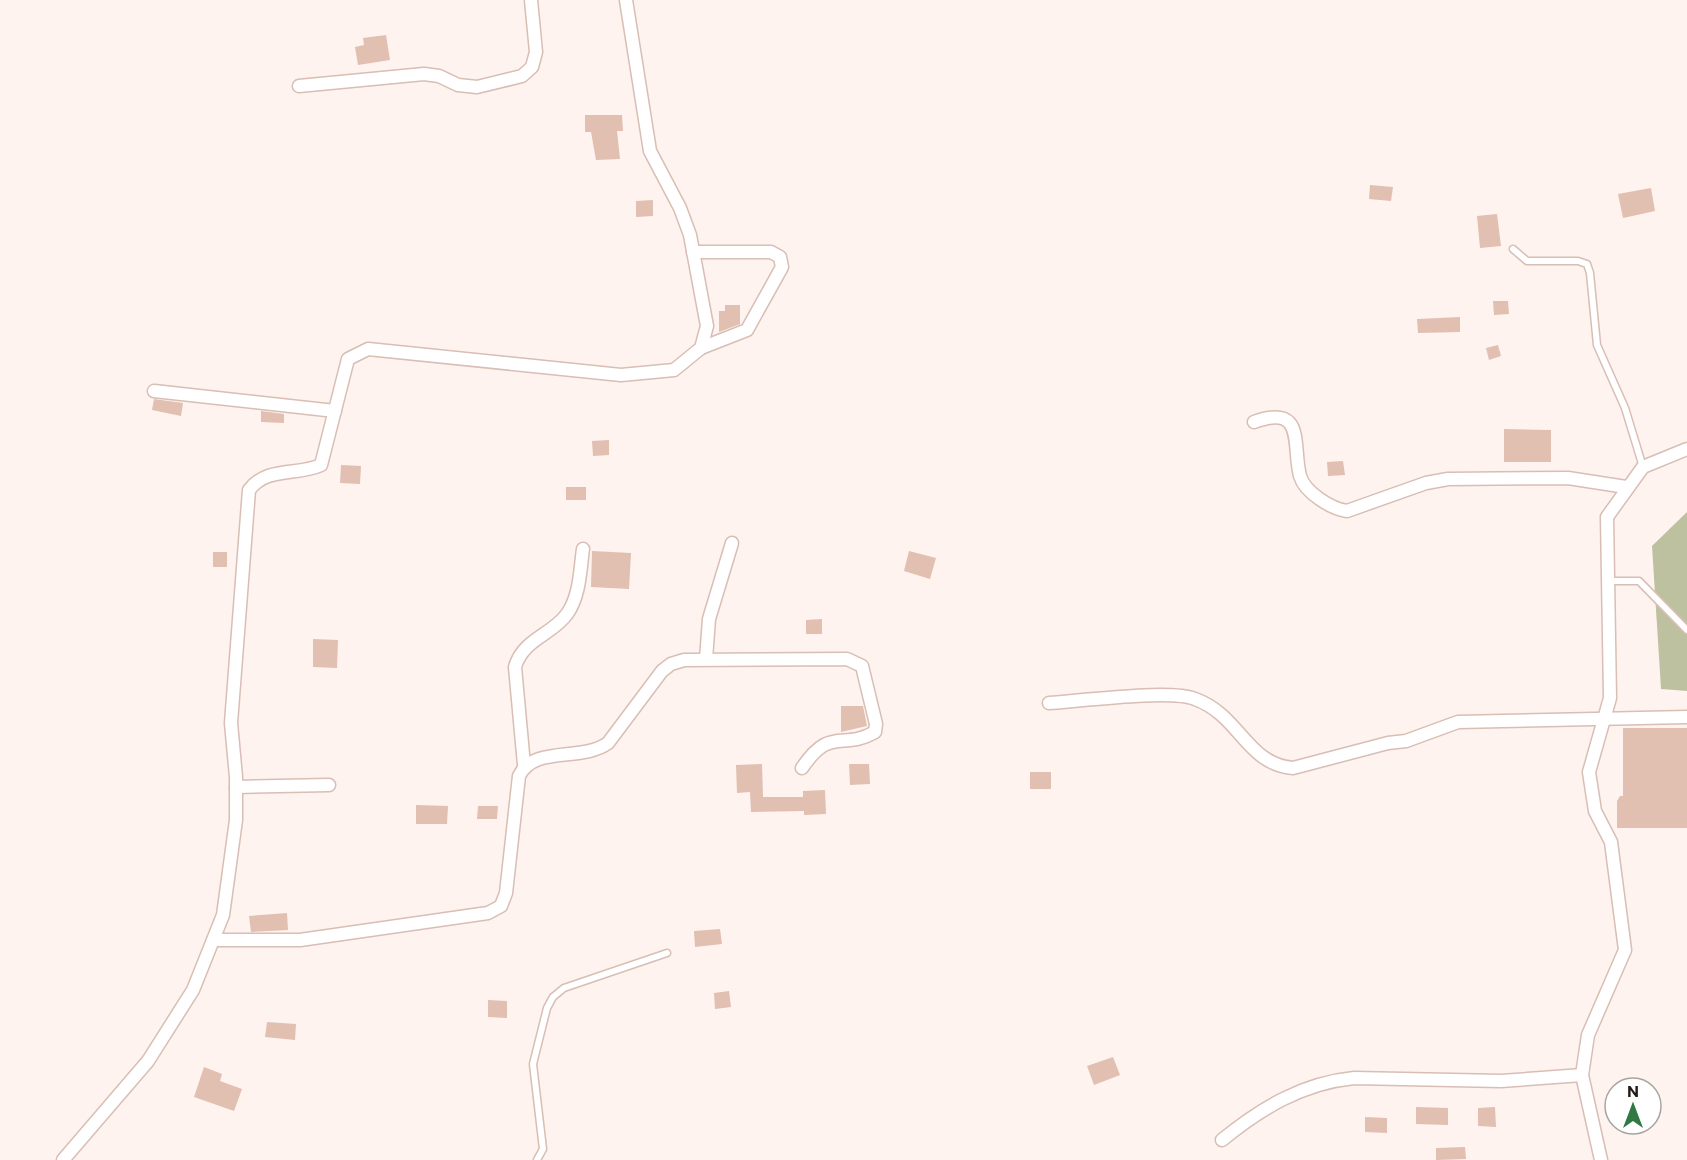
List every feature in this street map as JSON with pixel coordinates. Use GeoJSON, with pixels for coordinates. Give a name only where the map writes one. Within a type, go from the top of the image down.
{"type":"FeatureCollection","features":[{"type":"Feature","properties":{"kind":"street"},"geometry":{"type":"LineString","coordinates":[[298,86],[424,74],[439,76],[458,85],[477,87],[522,76],[532,67],[536,52],[531,0]]}},
{"type":"Feature","properties":{"kind":"street"},"geometry":{"type":"LineString","coordinates":[[626,0],[650,151],[680,208],[693,252],[707,326],[701,348]]}},
{"type":"Feature","properties":{"kind":"street"},"geometry":{"type":"LineString","coordinates":[[63,1160],[148,1060],[193,990],[223,915],[236,820],[231,723],[249,490],[255,481],[265,476],[321,465],[348,358],[368,350],[621,375],[674,370],[701,348],[747,330],[782,267],[780,257],[771,252],[693,252]]}},
{"type":"Feature","properties":{"kind":"street"},"geometry":{"type":"LineString","coordinates":[[154,392],[335,411]]}},
{"type":"Feature","properties":{"kind":"street"},"geometry":{"type":"LineString","coordinates":[[1254,422],[1279,416],[1289,422],[1295,431],[1300,475],[1307,489],[1338,509],[1347,511],[1426,483],[1448,479],[1568,478],[1626,487]]}},
{"type":"Feature","properties":{"kind":"street"},"geometry":{"type":"LineString","coordinates":[[1601,1160],[1582,1075],[1588,1035],[1624,950],[1611,842],[1595,811],[1589,772],[1610,698],[1607,517],[1626,487],[1643,467],[1687,449]]}},
{"type":"Feature","properties":{"kind":"street"},"geometry":{"type":"LineString","coordinates":[[706,659],[709,619],[732,543]]}},
{"type":"Feature","properties":{"kind":"street"},"geometry":{"type":"LineString","coordinates":[[213,940],[300,940],[488,913],[501,906],[506,893],[519,776],[524,765],[515,666],[518,656],[526,646],[566,616],[574,603],[583,549]]}},
{"type":"Feature","properties":{"kind":"street"},"geometry":{"type":"LineString","coordinates":[[524,765],[534,760],[598,750],[608,743],[671,664],[706,659],[847,659],[862,666],[874,714],[875,732],[824,743],[812,753],[802,768]]}},
{"type":"Feature","properties":{"kind":"street"},"geometry":{"type":"LineString","coordinates":[[1049,703],[1173,695],[1194,698],[1216,709],[1263,759],[1277,766],[1293,768],[1388,743],[1406,741],[1458,722],[1687,717]]}},
{"type":"Feature","properties":{"kind":"street"},"geometry":{"type":"LineString","coordinates":[[236,788],[329,786]]}},
{"type":"Feature","properties":{"kind":"street"},"geometry":{"type":"LineString","coordinates":[[1222,1140],[1252,1116],[1283,1098],[1329,1080],[1354,1078],[1525,1080],[1582,1075]]}},
{"type":"Feature","properties":{"kind":"lane"},"geometry":{"type":"LineString","coordinates":[[1513,249],[1527,261],[1578,261],[1587,264],[1590,273],[1593,327],[1597,345],[1625,408],[1643,467]]}},
{"type":"Feature","properties":{"kind":"lane"},"geometry":{"type":"LineString","coordinates":[[1608,582],[1639,582],[1687,630]]}},
{"type":"Feature","properties":{"kind":"lane"},"geometry":{"type":"LineString","coordinates":[[537,1160],[543,1149],[533,1064],[553,997],[564,988],[667,953]]}},
{"type":"Feature","properties":{"kind":"green space"},"geometry":{"type":"Polygon","coordinates":[[[1687,512],[1687,691],[1661,689],[1652,546],[1687,512]]]}},
{"type":"Feature","properties":{"kind":"building"},"geometry":{"type":"Polygon","coordinates":[[[386,35],[390,60],[358,65],[355,47],[364,45],[363,38],[386,35]]]}},
{"type":"Feature","properties":{"kind":"building"},"geometry":{"type":"Polygon","coordinates":[[[585,115],[622,115],[623,131],[617,131],[620,159],[596,160],[591,132],[585,132],[585,115]]]}},
{"type":"Feature","properties":{"kind":"building"},"geometry":{"type":"Polygon","coordinates":[[[1370,185],[1393,187],[1391,201],[1369,199],[1370,185]]]}},
{"type":"Feature","properties":{"kind":"building"},"geometry":{"type":"Polygon","coordinates":[[[1651,188],[1655,211],[1623,218],[1618,194],[1651,188]]]}},
{"type":"Feature","properties":{"kind":"building"},"geometry":{"type":"Polygon","coordinates":[[[653,200],[653,216],[636,217],[636,201],[653,200]]]}},
{"type":"Feature","properties":{"kind":"building"},"geometry":{"type":"Polygon","coordinates":[[[1497,214],[1501,246],[1480,248],[1477,216],[1497,214]]]}},
{"type":"Feature","properties":{"kind":"building"},"geometry":{"type":"Polygon","coordinates":[[[1493,301],[1508,301],[1509,314],[1494,315],[1493,301]]]}},
{"type":"Feature","properties":{"kind":"building"},"geometry":{"type":"Polygon","coordinates":[[[725,305],[740,305],[740,324],[719,332],[719,311],[725,311],[725,305]]]}},
{"type":"Feature","properties":{"kind":"building"},"geometry":{"type":"Polygon","coordinates":[[[1460,317],[1460,332],[1418,333],[1417,319],[1460,317]]]}},
{"type":"Feature","properties":{"kind":"building"},"geometry":{"type":"Polygon","coordinates":[[[1498,345],[1501,356],[1489,360],[1486,348],[1498,345]]]}},
{"type":"Feature","properties":{"kind":"building"},"geometry":{"type":"Polygon","coordinates":[[[154,399],[183,403],[181,416],[152,410],[154,399]]]}},
{"type":"Feature","properties":{"kind":"building"},"geometry":{"type":"Polygon","coordinates":[[[261,411],[284,414],[284,423],[261,422],[261,411]]]}},
{"type":"Feature","properties":{"kind":"building"},"geometry":{"type":"Polygon","coordinates":[[[1504,429],[1551,430],[1551,462],[1504,462],[1504,429]]]}},
{"type":"Feature","properties":{"kind":"building"},"geometry":{"type":"Polygon","coordinates":[[[609,440],[609,455],[593,456],[592,441],[609,440]]]}},
{"type":"Feature","properties":{"kind":"building"},"geometry":{"type":"Polygon","coordinates":[[[1343,461],[1345,475],[1328,476],[1327,462],[1343,461]]]}},
{"type":"Feature","properties":{"kind":"building"},"geometry":{"type":"Polygon","coordinates":[[[341,465],[361,466],[360,484],[340,483],[341,465]]]}},
{"type":"Feature","properties":{"kind":"building"},"geometry":{"type":"Polygon","coordinates":[[[566,487],[586,487],[586,500],[566,500],[566,487]]]}},
{"type":"Feature","properties":{"kind":"building"},"geometry":{"type":"Polygon","coordinates":[[[592,551],[631,553],[629,589],[591,587],[592,551]]]}},
{"type":"Feature","properties":{"kind":"building"},"geometry":{"type":"Polygon","coordinates":[[[909,551],[936,558],[930,579],[904,571],[909,551]]]}},
{"type":"Feature","properties":{"kind":"building"},"geometry":{"type":"Polygon","coordinates":[[[213,552],[227,552],[227,567],[213,567],[213,552]]]}},
{"type":"Feature","properties":{"kind":"building"},"geometry":{"type":"Polygon","coordinates":[[[822,619],[822,634],[806,634],[806,620],[822,619]]]}},
{"type":"Feature","properties":{"kind":"building"},"geometry":{"type":"Polygon","coordinates":[[[313,639],[338,640],[337,668],[313,667],[313,639]]]}},
{"type":"Feature","properties":{"kind":"building"},"geometry":{"type":"Polygon","coordinates":[[[841,706],[863,706],[867,726],[841,732],[841,706]]]}},
{"type":"Feature","properties":{"kind":"building"},"geometry":{"type":"Polygon","coordinates":[[[1623,728],[1687,728],[1687,828],[1617,828],[1617,801],[1620,796],[1623,796],[1623,728]]]}},
{"type":"Feature","properties":{"kind":"building"},"geometry":{"type":"Polygon","coordinates":[[[762,764],[763,797],[803,797],[803,791],[825,790],[826,814],[804,815],[804,811],[751,812],[750,792],[737,793],[736,765],[762,764]]]}},
{"type":"Feature","properties":{"kind":"building"},"geometry":{"type":"Polygon","coordinates":[[[849,764],[869,764],[870,784],[850,785],[849,764]]]}},
{"type":"Feature","properties":{"kind":"building"},"geometry":{"type":"Polygon","coordinates":[[[1030,772],[1051,772],[1051,789],[1030,789],[1030,772]]]}},
{"type":"Feature","properties":{"kind":"building"},"geometry":{"type":"Polygon","coordinates":[[[416,805],[448,806],[447,824],[416,824],[416,805]]]}},
{"type":"Feature","properties":{"kind":"building"},"geometry":{"type":"Polygon","coordinates":[[[478,806],[498,806],[497,819],[477,819],[478,806]]]}},
{"type":"Feature","properties":{"kind":"building"},"geometry":{"type":"Polygon","coordinates":[[[287,913],[288,930],[251,932],[249,916],[287,913]]]}},
{"type":"Feature","properties":{"kind":"building"},"geometry":{"type":"Polygon","coordinates":[[[720,929],[722,944],[695,947],[694,931],[720,929]]]}},
{"type":"Feature","properties":{"kind":"building"},"geometry":{"type":"Polygon","coordinates":[[[729,991],[731,1007],[715,1009],[714,993],[729,991]]]}},
{"type":"Feature","properties":{"kind":"building"},"geometry":{"type":"Polygon","coordinates":[[[488,1000],[507,1001],[507,1018],[488,1017],[488,1000]]]}},
{"type":"Feature","properties":{"kind":"building"},"geometry":{"type":"Polygon","coordinates":[[[267,1022],[296,1024],[295,1040],[265,1037],[267,1022]]]}},
{"type":"Feature","properties":{"kind":"building"},"geometry":{"type":"Polygon","coordinates":[[[1113,1057],[1120,1075],[1094,1085],[1087,1066],[1113,1057]]]}},
{"type":"Feature","properties":{"kind":"building"},"geometry":{"type":"Polygon","coordinates":[[[204,1067],[222,1074],[220,1081],[242,1089],[234,1111],[194,1097],[204,1067]]]}},
{"type":"Feature","properties":{"kind":"building"},"geometry":{"type":"Polygon","coordinates":[[[1416,1107],[1448,1108],[1448,1125],[1416,1124],[1416,1107]]]}},
{"type":"Feature","properties":{"kind":"building"},"geometry":{"type":"Polygon","coordinates":[[[1495,1107],[1496,1127],[1478,1126],[1478,1108],[1495,1107]]]}},
{"type":"Feature","properties":{"kind":"building"},"geometry":{"type":"Polygon","coordinates":[[[1365,1117],[1387,1118],[1387,1133],[1365,1132],[1365,1117]]]}},
{"type":"Feature","properties":{"kind":"building"},"geometry":{"type":"Polygon","coordinates":[[[1465,1147],[1466,1159],[1436,1160],[1436,1148],[1465,1147]]]}}]}
